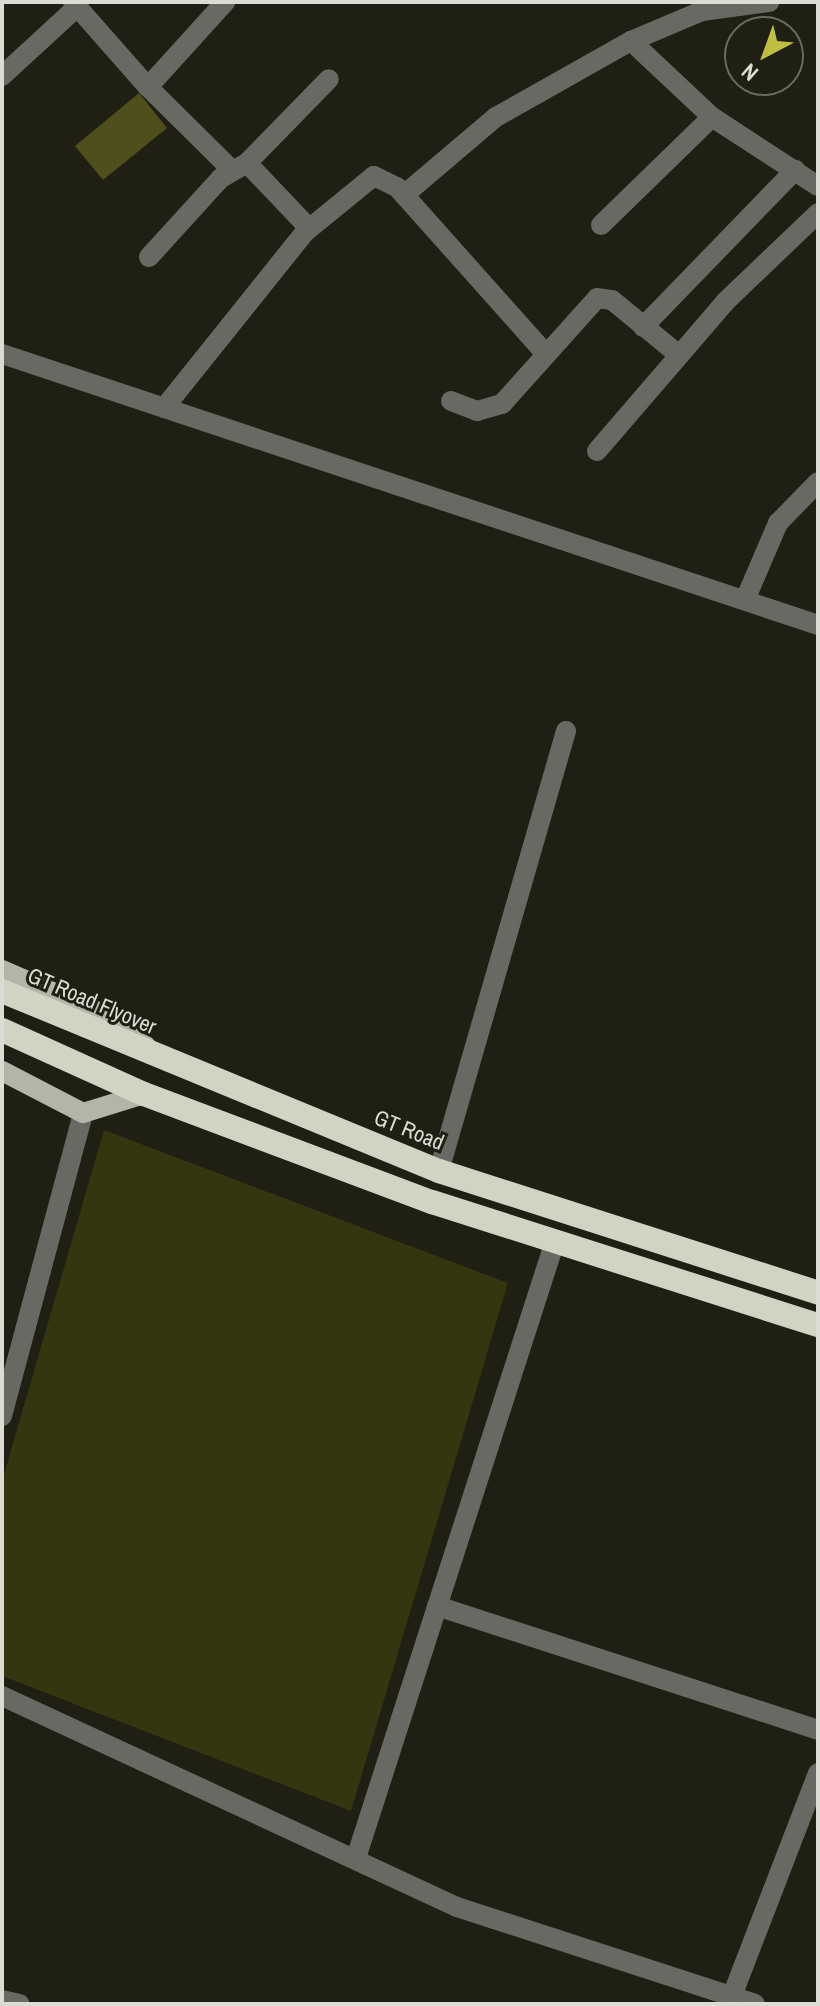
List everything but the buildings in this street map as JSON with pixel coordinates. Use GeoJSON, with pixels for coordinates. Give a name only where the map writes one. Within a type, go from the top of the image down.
{"type":"FeatureCollection","features":[{"type":"Feature","properties":{"kind":"highway","name":"GT Road Flyover"},"geometry":{"type":"LineString","coordinates":[[2,991],[104,1037],[161,1058]]}},
{"type":"Feature","properties":{"kind":"highway"},"geometry":{"type":"LineString","coordinates":[[2,1030],[144,1094],[432,1202],[818,1325]]}},
{"type":"Feature","properties":{"kind":"highway","name":"GT Road"},"geometry":{"type":"LineString","coordinates":[[161,1058],[439,1171],[818,1293]]}},
{"type":"Feature","properties":{"kind":"highway"},"geometry":{"type":"LineString","coordinates":[[432,1202],[439,1171]]}},
{"type":"Feature","properties":{"kind":"main road","name":"GT Road"},"geometry":{"type":"LineString","coordinates":[[2,970],[110,1017],[161,1058]]}},
{"type":"Feature","properties":{"kind":"main road"},"geometry":{"type":"LineString","coordinates":[[2,1071],[83,1113],[144,1094]]}},
{"type":"Feature","properties":{"kind":"street"},"geometry":{"type":"LineString","coordinates":[[148,87],[225,2]]}},
{"type":"Feature","properties":{"kind":"street"},"geometry":{"type":"LineString","coordinates":[[404,195],[496,117],[631,41],[698,7],[769,2]]}},
{"type":"Feature","properties":{"kind":"street"},"geometry":{"type":"LineString","coordinates":[[2,76],[75,5],[148,87],[309,228]]}},
{"type":"Feature","properties":{"kind":"street"},"geometry":{"type":"LineString","coordinates":[[631,41],[712,117],[818,186]]}},
{"type":"Feature","properties":{"kind":"street"},"geometry":{"type":"LineString","coordinates":[[149,257],[329,79]]}},
{"type":"Feature","properties":{"kind":"street"},"geometry":{"type":"LineString","coordinates":[[601,225],[712,117]]}},
{"type":"Feature","properties":{"kind":"street"},"geometry":{"type":"LineString","coordinates":[[643,327],[795,170]]}},
{"type":"Feature","properties":{"kind":"street"},"geometry":{"type":"LineString","coordinates":[[164,408],[229,320],[309,228],[374,176],[404,195],[546,354]]}},
{"type":"Feature","properties":{"kind":"street"},"geometry":{"type":"LineString","coordinates":[[597,451],[725,302],[818,213]]}},
{"type":"Feature","properties":{"kind":"street"},"geometry":{"type":"LineString","coordinates":[[451,401],[477,411],[502,404],[597,298],[605,296],[679,355]]}},
{"type":"Feature","properties":{"kind":"street"},"geometry":{"type":"LineString","coordinates":[[4,360],[164,408],[818,625]]}},
{"type":"Feature","properties":{"kind":"street"},"geometry":{"type":"LineString","coordinates":[[745,600],[778,523],[818,482]]}},
{"type":"Feature","properties":{"kind":"street"},"geometry":{"type":"LineString","coordinates":[[439,1171],[566,731]]}},
{"type":"Feature","properties":{"kind":"street"},"geometry":{"type":"LineString","coordinates":[[2,1416],[83,1113]]}},
{"type":"Feature","properties":{"kind":"street"},"geometry":{"type":"LineString","coordinates":[[356,1858],[555,1241]]}},
{"type":"Feature","properties":{"kind":"street"},"geometry":{"type":"LineString","coordinates":[[437,1606],[818,1730]]}},
{"type":"Feature","properties":{"kind":"street"},"geometry":{"type":"LineString","coordinates":[[2,1696],[457,1907],[755,2004]]}},
{"type":"Feature","properties":{"kind":"street"},"geometry":{"type":"LineString","coordinates":[[732,1996],[818,1773]]}},
{"type":"Feature","properties":{"kind":"street"},"geometry":{"type":"LineString","coordinates":[[2,2000],[20,2004]]}},
{"type":"Feature","properties":{"kind":"shaded area"},"geometry":{"type":"Polygon","coordinates":[[[104,1130],[508,1283],[351,1811],[2,1676],[2,1481],[104,1130]]]}}]}
